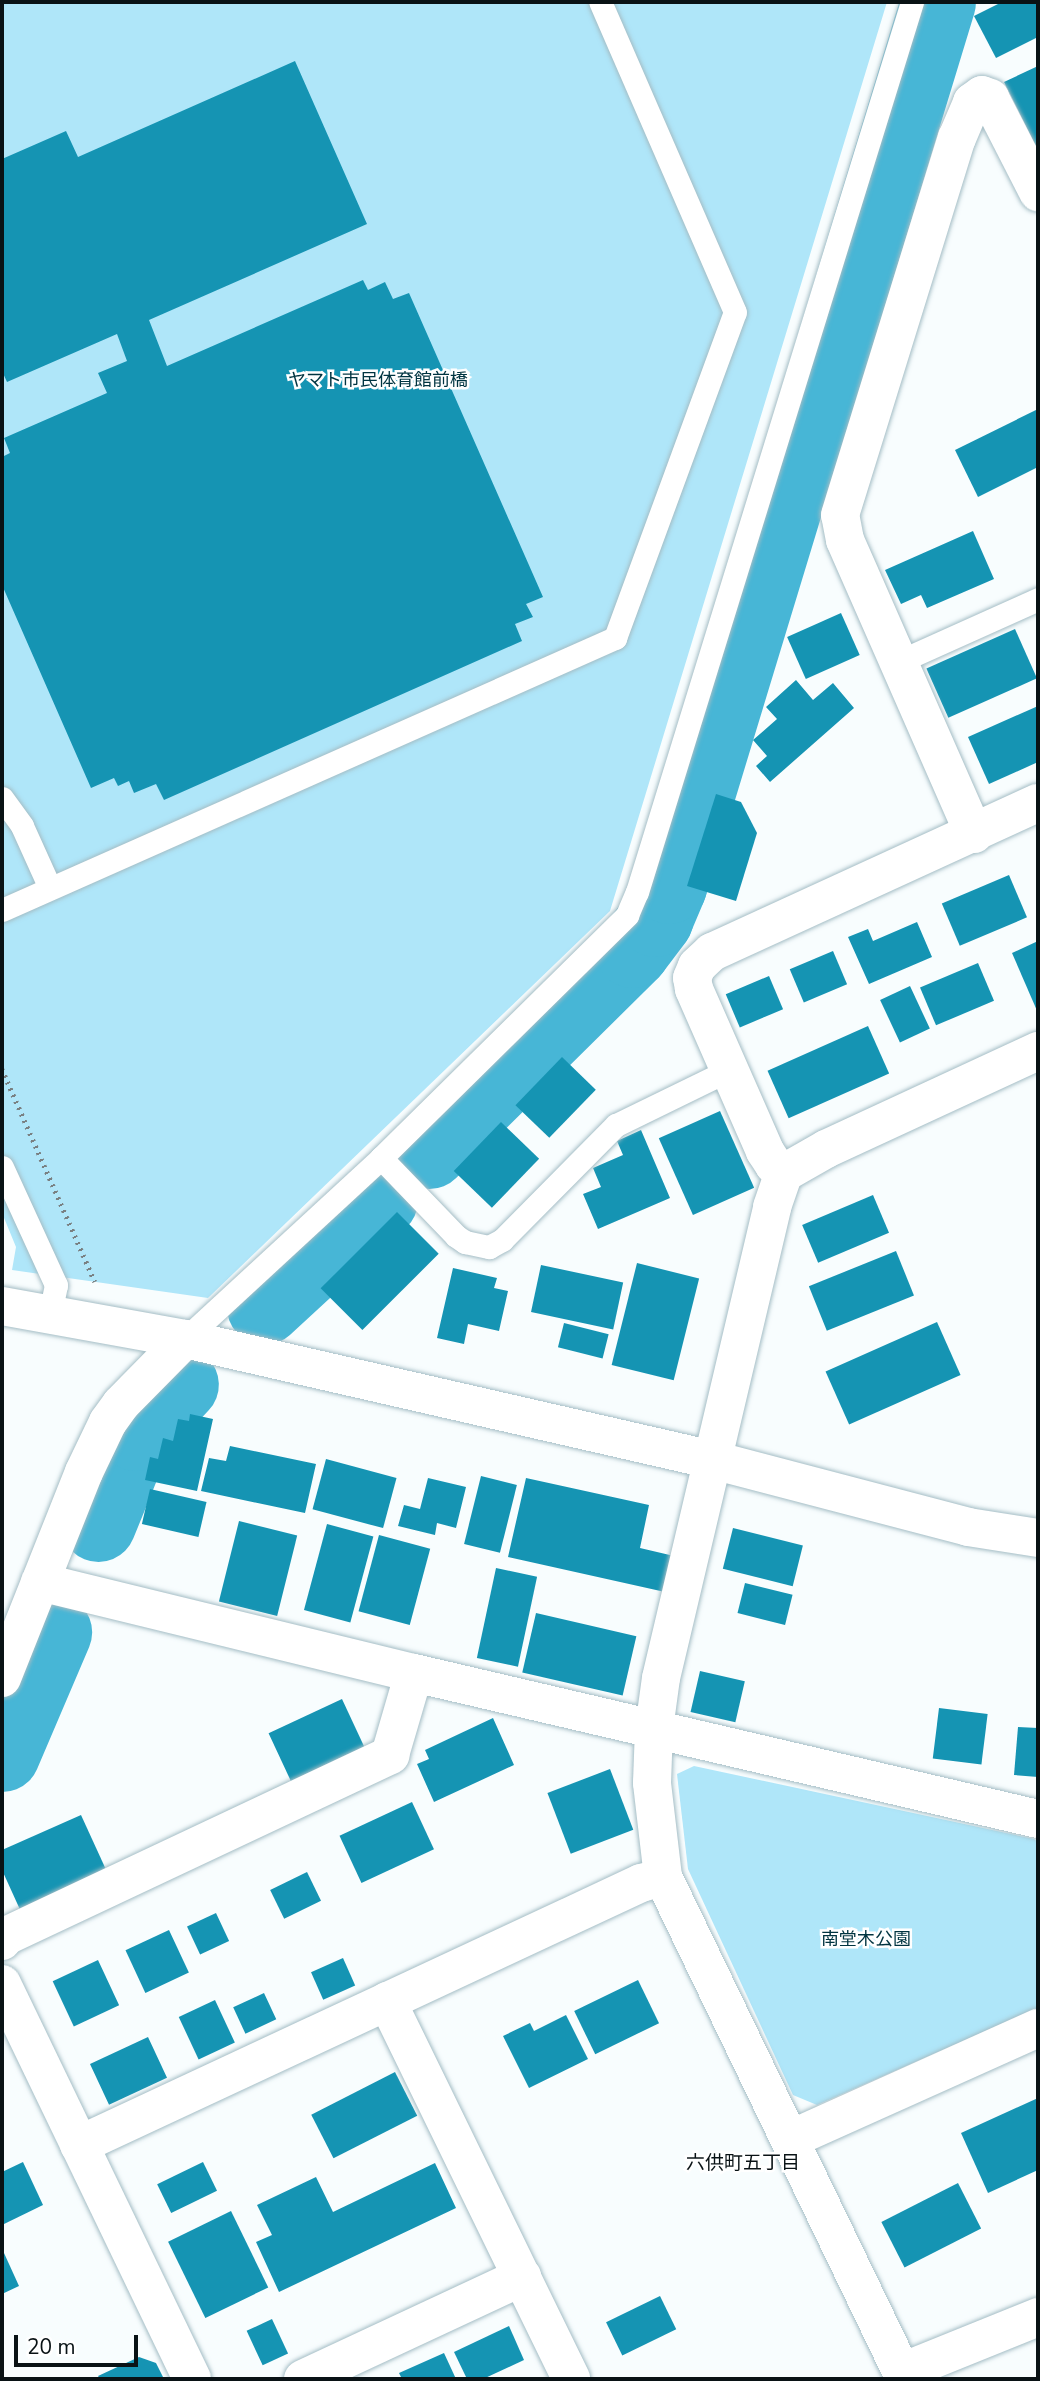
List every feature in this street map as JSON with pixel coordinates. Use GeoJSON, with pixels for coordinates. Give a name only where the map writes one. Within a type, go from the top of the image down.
{"type":"FeatureCollection","features":[{"type":"Feature","properties":{"kind":"street"},"geometry":{"type":"LineString","coordinates":[[974,834],[845,540],[840,515],[957,138],[972,102],[982,95],[990,98],[1038,192]]}},
{"type":"Feature","properties":{"kind":"street"},"geometry":{"type":"LineString","coordinates":[[784,1173],[774,1166],[765,1151],[694,989],[692,978],[703,959],[712,952],[1038,803]]}},
{"type":"Feature","properties":{"kind":"street"},"geometry":{"type":"LineString","coordinates":[[1038,1051],[826,1149],[784,1173],[772,1207],[661,1678],[654,1729],[652,1783],[663,1877],[904,2376],[1038,2317]]}},
{"type":"Feature","properties":{"kind":"street"},"geometry":{"type":"LineString","coordinates":[[2,1306],[49,1317],[185,1339],[713,1460],[968,1527],[1038,1538]]}},
{"type":"Feature","properties":{"kind":"street"},"geometry":{"type":"LineString","coordinates":[[2,1678],[84,1472],[108,1422],[121,1404],[185,1339]]}},
{"type":"Feature","properties":{"kind":"street"},"geometry":{"type":"LineString","coordinates":[[40,1582],[414,1673],[1038,1819]]}},
{"type":"Feature","properties":{"kind":"street"},"geometry":{"type":"LineString","coordinates":[[2,1941],[18,1930],[390,1755],[414,1673]]}},
{"type":"Feature","properties":{"kind":"street"},"geometry":{"type":"LineString","coordinates":[[79,2145],[641,1884],[663,1877]]}},
{"type":"Feature","properties":{"kind":"street"},"geometry":{"type":"LineString","coordinates":[[2,1984],[192,2379]]}},
{"type":"Feature","properties":{"kind":"street"},"geometry":{"type":"LineString","coordinates":[[387,2001],[571,2379]]}},
{"type":"Feature","properties":{"kind":"street"},"geometry":{"type":"LineString","coordinates":[[791,2139],[1038,2028]]}},
{"type":"Feature","properties":{"kind":"street"},"geometry":{"type":"LineString","coordinates":[[303,2379],[522,2277]]}},
{"type":"Feature","properties":{"kind":"lane"},"geometry":{"type":"LineString","coordinates":[[2,910],[615,638],[735,312],[600,2]]}},
{"type":"Feature","properties":{"kind":"lane"},"geometry":{"type":"LineString","coordinates":[[185,1339],[381,1158],[627,915],[649,853],[912,2]]}},
{"type":"Feature","properties":{"kind":"lane"},"geometry":{"type":"LineString","coordinates":[[898,662],[1038,600]]}},
{"type":"Feature","properties":{"kind":"lane"},"geometry":{"type":"LineString","coordinates":[[2,799],[22,826],[50,888]]}},
{"type":"Feature","properties":{"kind":"lane"},"geometry":{"type":"LineString","coordinates":[[381,1158],[456,1236],[466,1242],[489,1247],[502,1240],[625,1118],[729,1070]]}},
{"type":"Feature","properties":{"kind":"lane"},"geometry":{"type":"LineString","coordinates":[[2,1167],[56,1285],[49,1317]]}},
{"type":"Feature","properties":{"kind":"path"},"geometry":{"type":"LineString","coordinates":[[2,1069],[115,1328]]}},
{"type":"Feature","properties":{"kind":"green space","name":"ヤマト市民体育館前橋"},"geometry":{"type":"Polygon","coordinates":[[[2,2],[887,2],[610,911],[208,1298],[12,1270],[16,1247],[2,1213],[2,2]]]}},
{"type":"Feature","properties":{"kind":"green space","name":"南堂木公園"},"geometry":{"type":"Polygon","coordinates":[[[694,1766],[1034,1839],[1038,1842],[1038,2008],[817,2105],[793,2095],[688,1869],[677,1774],[694,1766]]]}},
{"type":"Feature","properties":{"kind":"building"},"geometry":{"type":"Polygon","coordinates":[[[1002,2],[1036,2],[1038,37],[996,58],[974,16],[1002,2]]]}},
{"type":"Feature","properties":{"kind":"building"},"geometry":{"type":"Polygon","coordinates":[[[295,61],[367,224],[149,320],[167,366],[363,280],[368,290],[385,282],[393,299],[409,293],[543,597],[526,604],[533,617],[515,624],[522,641],[164,800],[156,784],[134,793],[129,781],[118,786],[114,778],[91,788],[2,585],[2,457],[10,453],[4,438],[107,393],[98,373],[127,361],[117,334],[7,382],[2,371],[2,159],[66,131],[78,157],[295,61]]]}},
{"type":"Feature","properties":{"kind":"building"},"geometry":{"type":"Polygon","coordinates":[[[1038,66],[1038,150],[1004,82],[1038,66]]]}},
{"type":"Feature","properties":{"kind":"building"},"geometry":{"type":"Polygon","coordinates":[[[1038,409],[1038,467],[978,497],[955,450],[1038,409]]]}},
{"type":"Feature","properties":{"kind":"building"},"geometry":{"type":"Polygon","coordinates":[[[973,531],[994,579],[927,608],[921,595],[901,604],[885,570],[973,531]]]}},
{"type":"Feature","properties":{"kind":"building"},"geometry":{"type":"Polygon","coordinates":[[[841,613],[860,655],[806,679],[787,637],[841,613]]]}},
{"type":"Feature","properties":{"kind":"building"},"geometry":{"type":"Polygon","coordinates":[[[1015,629],[1037,678],[948,718],[926,668],[1015,629]]]}},
{"type":"Feature","properties":{"kind":"building"},"geometry":{"type":"Polygon","coordinates":[[[796,680],[813,700],[833,683],[854,708],[770,782],[756,766],[767,756],[753,740],[777,719],[766,707],[796,680]]]}},
{"type":"Feature","properties":{"kind":"building"},"geometry":{"type":"Polygon","coordinates":[[[1038,706],[1038,762],[989,784],[968,737],[1038,706]]]}},
{"type":"Feature","properties":{"kind":"building"},"geometry":{"type":"Polygon","coordinates":[[[716,794],[741,802],[757,833],[736,901],[687,886],[716,794]]]}},
{"type":"Feature","properties":{"kind":"building"},"geometry":{"type":"Polygon","coordinates":[[[1009,875],[1027,917],[960,946],[942,904],[1009,875]]]}},
{"type":"Feature","properties":{"kind":"building"},"geometry":{"type":"Polygon","coordinates":[[[917,922],[932,957],[869,984],[848,937],[868,929],[873,941],[917,922]]]}},
{"type":"Feature","properties":{"kind":"building"},"geometry":{"type":"Polygon","coordinates":[[[1038,941],[1038,1013],[1012,953],[1038,941]]]}},
{"type":"Feature","properties":{"kind":"building"},"geometry":{"type":"Polygon","coordinates":[[[833,951],[847,984],[804,1003],[790,969],[833,951]]]}},
{"type":"Feature","properties":{"kind":"building"},"geometry":{"type":"Polygon","coordinates":[[[978,963],[994,1001],[936,1025],[920,988],[978,963]]]}},
{"type":"Feature","properties":{"kind":"building"},"geometry":{"type":"Polygon","coordinates":[[[769,976],[783,1009],[740,1028],[726,994],[769,976]]]}},
{"type":"Feature","properties":{"kind":"building"},"geometry":{"type":"Polygon","coordinates":[[[910,986],[930,1029],[900,1043],[880,1000],[910,986]]]}},
{"type":"Feature","properties":{"kind":"building"},"geometry":{"type":"Polygon","coordinates":[[[868,1026],[889,1074],[789,1118],[768,1071],[868,1026]]]}},
{"type":"Feature","properties":{"kind":"building"},"geometry":{"type":"Polygon","coordinates":[[[562,1057],[596,1090],[549,1138],[515,1105],[562,1057]]]}},
{"type":"Feature","properties":{"kind":"building"},"geometry":{"type":"Polygon","coordinates":[[[720,1111],[754,1188],[693,1215],[659,1138],[720,1111]]]}},
{"type":"Feature","properties":{"kind":"building"},"geometry":{"type":"Polygon","coordinates":[[[501,1122],[539,1159],[492,1208],[454,1171],[501,1122]]]}},
{"type":"Feature","properties":{"kind":"building"},"geometry":{"type":"Polygon","coordinates":[[[641,1130],[670,1198],[598,1229],[583,1194],[601,1187],[593,1168],[623,1155],[617,1141],[641,1130]]]}},
{"type":"Feature","properties":{"kind":"building"},"geometry":{"type":"Polygon","coordinates":[[[873,1195],[889,1233],[818,1263],[802,1225],[873,1195]]]}},
{"type":"Feature","properties":{"kind":"building"},"geometry":{"type":"Polygon","coordinates":[[[397,1212],[439,1254],[362,1330],[321,1288],[397,1212]]]}},
{"type":"Feature","properties":{"kind":"building"},"geometry":{"type":"Polygon","coordinates":[[[896,1251],[914,1296],[827,1331],[809,1286],[896,1251]]]}},
{"type":"Feature","properties":{"kind":"building"},"geometry":{"type":"Polygon","coordinates":[[[637,1263],[699,1278],[674,1380],[612,1365],[637,1263]]]}},
{"type":"Feature","properties":{"kind":"building"},"geometry":{"type":"Polygon","coordinates":[[[541,1265],[623,1282],[613,1329],[531,1312],[541,1265]]]}},
{"type":"Feature","properties":{"kind":"building"},"geometry":{"type":"Polygon","coordinates":[[[453,1268],[497,1278],[494,1288],[508,1291],[499,1331],[468,1324],[464,1344],[437,1338],[453,1268]]]}},
{"type":"Feature","properties":{"kind":"building"},"geometry":{"type":"Polygon","coordinates":[[[937,1322],[961,1375],[849,1425],[826,1372],[937,1322]]]}},
{"type":"Feature","properties":{"kind":"building"},"geometry":{"type":"Polygon","coordinates":[[[564,1323],[609,1334],[603,1358],[558,1347],[564,1323]]]}},
{"type":"Feature","properties":{"kind":"building"},"geometry":{"type":"Polygon","coordinates":[[[190,1414],[213,1419],[197,1491],[145,1480],[150,1457],[158,1459],[163,1438],[173,1441],[178,1419],[189,1421],[190,1414]]]}},
{"type":"Feature","properties":{"kind":"building"},"geometry":{"type":"Polygon","coordinates":[[[230,1446],[316,1464],[305,1513],[201,1491],[209,1458],[226,1461],[230,1446]]]}},
{"type":"Feature","properties":{"kind":"building"},"geometry":{"type":"Polygon","coordinates":[[[326,1459],[397,1478],[383,1528],[313,1509],[326,1459]]]}},
{"type":"Feature","properties":{"kind":"building"},"geometry":{"type":"Polygon","coordinates":[[[481,1476],[517,1485],[500,1553],[464,1544],[481,1476]]]}},
{"type":"Feature","properties":{"kind":"building"},"geometry":{"type":"Polygon","coordinates":[[[428,1478],[466,1487],[456,1528],[437,1523],[435,1535],[398,1526],[404,1505],[420,1509],[428,1478]]]}},
{"type":"Feature","properties":{"kind":"building"},"geometry":{"type":"Polygon","coordinates":[[[526,1478],[649,1505],[640,1548],[674,1556],[665,1592],[508,1557],[526,1478]]]}},
{"type":"Feature","properties":{"kind":"building"},"geometry":{"type":"Polygon","coordinates":[[[150,1489],[207,1502],[198,1537],[142,1524],[150,1489]]]}},
{"type":"Feature","properties":{"kind":"building"},"geometry":{"type":"Polygon","coordinates":[[[239,1521],[297,1536],[277,1616],[219,1602],[239,1521]]]}},
{"type":"Feature","properties":{"kind":"building"},"geometry":{"type":"Polygon","coordinates":[[[327,1524],[373,1536],[350,1622],[304,1610],[327,1524]]]}},
{"type":"Feature","properties":{"kind":"building"},"geometry":{"type":"Polygon","coordinates":[[[733,1528],[803,1545],[793,1586],[723,1569],[733,1528]]]}},
{"type":"Feature","properties":{"kind":"building"},"geometry":{"type":"Polygon","coordinates":[[[379,1535],[430,1549],[410,1625],[359,1611],[379,1535]]]}},
{"type":"Feature","properties":{"kind":"building"},"geometry":{"type":"Polygon","coordinates":[[[496,1568],[537,1577],[518,1667],[477,1658],[496,1568]]]}},
{"type":"Feature","properties":{"kind":"building"},"geometry":{"type":"Polygon","coordinates":[[[745,1583],[793,1595],[785,1625],[738,1613],[745,1583]]]}},
{"type":"Feature","properties":{"kind":"building"},"geometry":{"type":"Polygon","coordinates":[[[536,1613],[636,1636],[623,1696],[522,1672],[536,1613]]]}},
{"type":"Feature","properties":{"kind":"building"},"geometry":{"type":"Polygon","coordinates":[[[700,1671],[745,1681],[735,1722],[691,1712],[700,1671]]]}},
{"type":"Feature","properties":{"kind":"building"},"geometry":{"type":"Polygon","coordinates":[[[342,1699],[365,1748],[291,1782],[269,1733],[342,1699]]]}},
{"type":"Feature","properties":{"kind":"building"},"geometry":{"type":"Polygon","coordinates":[[[939,1708],[988,1714],[981,1765],[933,1759],[939,1708]]]}},
{"type":"Feature","properties":{"kind":"building"},"geometry":{"type":"Polygon","coordinates":[[[493,1718],[514,1765],[434,1802],[417,1764],[429,1759],[425,1750],[493,1718]]]}},
{"type":"Feature","properties":{"kind":"building"},"geometry":{"type":"Polygon","coordinates":[[[1018,1727],[1038,1728],[1038,1777],[1014,1775],[1018,1727]]]}},
{"type":"Feature","properties":{"kind":"building"},"geometry":{"type":"Polygon","coordinates":[[[610,1769],[633,1830],[571,1854],[547,1793],[610,1769]]]}},
{"type":"Feature","properties":{"kind":"building"},"geometry":{"type":"Polygon","coordinates":[[[412,1802],[434,1849],[361,1883],[339,1836],[412,1802]]]}},
{"type":"Feature","properties":{"kind":"building"},"geometry":{"type":"Polygon","coordinates":[[[81,1815],[108,1874],[22,1914],[2,1870],[2,1850],[81,1815]]]}},
{"type":"Feature","properties":{"kind":"building"},"geometry":{"type":"Polygon","coordinates":[[[307,1872],[321,1901],[284,1919],[270,1890],[307,1872]]]}},
{"type":"Feature","properties":{"kind":"building"},"geometry":{"type":"Polygon","coordinates":[[[216,1913],[229,1941],[200,1955],[187,1927],[216,1913]]]}},
{"type":"Feature","properties":{"kind":"building"},"geometry":{"type":"Polygon","coordinates":[[[169,1930],[189,1973],[145,1993],[125,1950],[169,1930]]]}},
{"type":"Feature","properties":{"kind":"building"},"geometry":{"type":"Polygon","coordinates":[[[343,1958],[355,1985],[323,2000],[311,1972],[343,1958]]]}},
{"type":"Feature","properties":{"kind":"building"},"geometry":{"type":"Polygon","coordinates":[[[98,1960],[119,2005],[74,2026],[53,1981],[98,1960]]]}},
{"type":"Feature","properties":{"kind":"building"},"geometry":{"type":"Polygon","coordinates":[[[638,1980],[659,2023],[595,2054],[574,2011],[638,1980]]]}},
{"type":"Feature","properties":{"kind":"building"},"geometry":{"type":"Polygon","coordinates":[[[264,1993],[276,2019],[245,2034],[233,2007],[264,1993]]]}},
{"type":"Feature","properties":{"kind":"building"},"geometry":{"type":"Polygon","coordinates":[[[215,2000],[235,2043],[199,2060],[179,2017],[215,2000]]]}},
{"type":"Feature","properties":{"kind":"building"},"geometry":{"type":"Polygon","coordinates":[[[566,2015],[588,2059],[529,2088],[503,2036],[530,2023],[534,2031],[566,2015]]]}},
{"type":"Feature","properties":{"kind":"building"},"geometry":{"type":"Polygon","coordinates":[[[148,2037],[167,2078],[109,2105],[90,2064],[148,2037]]]}},
{"type":"Feature","properties":{"kind":"building"},"geometry":{"type":"Polygon","coordinates":[[[395,2072],[417,2116],[333,2158],[311,2115],[395,2072]]]}},
{"type":"Feature","properties":{"kind":"building"},"geometry":{"type":"Polygon","coordinates":[[[1038,2098],[1038,2170],[988,2193],[961,2133],[1038,2098]]]}},
{"type":"Feature","properties":{"kind":"building"},"geometry":{"type":"Polygon","coordinates":[[[23,2162],[43,2205],[2,2225],[2,2172],[23,2162]]]}},
{"type":"Feature","properties":{"kind":"building"},"geometry":{"type":"Polygon","coordinates":[[[203,2162],[217,2191],[171,2213],[157,2184],[203,2162]]]}},
{"type":"Feature","properties":{"kind":"building"},"geometry":{"type":"Polygon","coordinates":[[[435,2163],[456,2208],[279,2292],[256,2242],[272,2235],[257,2205],[316,2177],[333,2212],[435,2163]]]}},
{"type":"Feature","properties":{"kind":"building"},"geometry":{"type":"Polygon","coordinates":[[[958,2183],[981,2228],[905,2267],[881,2222],[958,2183]]]}},
{"type":"Feature","properties":{"kind":"building"},"geometry":{"type":"Polygon","coordinates":[[[231,2211],[268,2287],[205,2318],[168,2242],[231,2211]]]}},
{"type":"Feature","properties":{"kind":"building"},"geometry":{"type":"Polygon","coordinates":[[[4,2253],[19,2286],[2,2294],[2,2254],[4,2253]]]}},
{"type":"Feature","properties":{"kind":"building"},"geometry":{"type":"Polygon","coordinates":[[[660,2296],[676,2329],[622,2356],[606,2322],[660,2296]]]}},
{"type":"Feature","properties":{"kind":"building"},"geometry":{"type":"Polygon","coordinates":[[[272,2319],[288,2353],[263,2365],[247,2331],[272,2319]]]}},
{"type":"Feature","properties":{"kind":"building"},"geometry":{"type":"Polygon","coordinates":[[[509,2326],[524,2360],[483,2379],[467,2379],[454,2352],[509,2326]]]}},
{"type":"Feature","properties":{"kind":"building"},"geometry":{"type":"Polygon","coordinates":[[[444,2353],[456,2379],[402,2379],[399,2373],[444,2353]]]}},
{"type":"Feature","properties":{"kind":"building"},"geometry":{"type":"Polygon","coordinates":[[[139,2357],[156,2363],[164,2379],[100,2379],[98,2376],[139,2357]]]}},
{"type":"Feature","properties":{"kind":"waterway"},"geometry":{"type":"LineString","coordinates":[[429,1151],[632,950],[655,919],[669,886],[938,2]]}},
{"type":"Feature","properties":{"kind":"waterway"},"geometry":{"type":"LineString","coordinates":[[264,1307],[380,1200]]}},
{"type":"Feature","properties":{"kind":"waterway"},"geometry":{"type":"LineString","coordinates":[[98,1524],[135,1433],[181,1384]]}},
{"type":"Feature","properties":{"kind":"waterway"},"geometry":{"type":"LineString","coordinates":[[2,1754],[54,1632]]}},
{"type":"Feature","properties":{"kind":"district","name":"六供町五丁目"},"geometry":{"type":"Point","coordinates":[743,2164]}}]}
